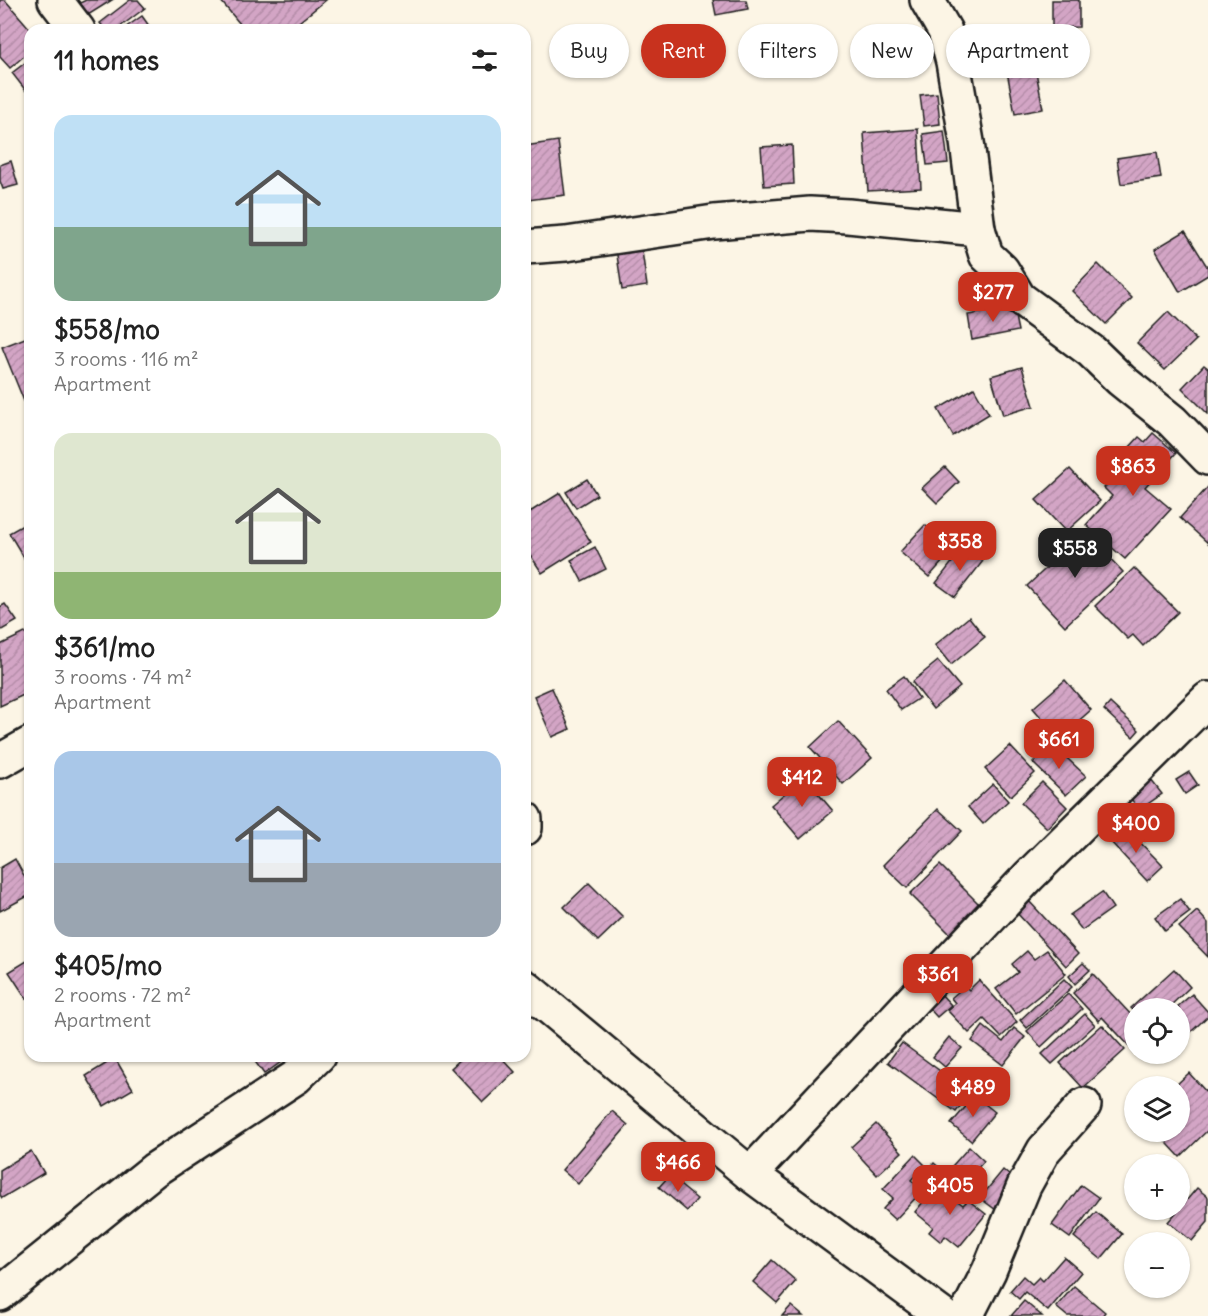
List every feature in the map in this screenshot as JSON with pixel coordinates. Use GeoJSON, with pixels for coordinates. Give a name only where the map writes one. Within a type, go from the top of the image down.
{"type":"FeatureCollection","features":[{"type":"Feature","properties":{"kind":"street"},"geometry":{"type":"LineString","coordinates":[[55,0],[73,24]]}},
{"type":"Feature","properties":{"kind":"street"},"geometry":{"type":"LineString","coordinates":[[927,0],[945,31],[953,62],[967,142],[978,229],[986,255],[1002,270],[1020,298],[1091,351],[1121,380],[1172,421],[1208,458]]}},
{"type":"Feature","properties":{"kind":"street"},"geometry":{"type":"LineString","coordinates":[[531,247],[566,244],[714,222],[810,214],[978,229]]}},
{"type":"Feature","properties":{"kind":"street"},"geometry":{"type":"LineString","coordinates":[[750,1174],[1029,876],[1208,699]]}},
{"type":"Feature","properties":{"kind":"street"},"geometry":{"type":"LineString","coordinates":[[0,761],[24,747]]}},
{"type":"Feature","properties":{"kind":"street"},"geometry":{"type":"LineString","coordinates":[[531,992],[750,1174],[943,1316]]}},
{"type":"Feature","properties":{"kind":"street"},"geometry":{"type":"LineString","coordinates":[[0,1294],[154,1170],[296,1077],[312,1062]]}},
{"type":"Feature","properties":{"kind":"street"},"geometry":{"type":"LineString","coordinates":[[966,1316],[989,1271],[1024,1186],[1044,1150],[1084,1105]]}},
{"type":"Feature","properties":{"kind":"building"},"geometry":{"type":"Polygon","coordinates":[[[0,0],[5,0],[26,24],[24,56],[10,68],[0,57],[0,0]]]}},
{"type":"Feature","properties":{"kind":"building"},"geometry":{"type":"Polygon","coordinates":[[[86,0],[112,0],[88,15],[80,3],[86,0]]]}},
{"type":"Feature","properties":{"kind":"building"},"geometry":{"type":"Polygon","coordinates":[[[130,0],[138,0],[145,8],[124,24],[100,23],[130,0]]]}},
{"type":"Feature","properties":{"kind":"building"},"geometry":{"type":"Polygon","coordinates":[[[220,0],[326,0],[296,24],[240,24],[220,0]]]}},
{"type":"Feature","properties":{"kind":"building"},"geometry":{"type":"Polygon","coordinates":[[[713,0],[746,0],[748,9],[716,15],[713,0]]]}},
{"type":"Feature","properties":{"kind":"building"},"geometry":{"type":"Polygon","coordinates":[[[1052,0],[1079,0],[1079,24],[1052,24],[1052,0]]]}},
{"type":"Feature","properties":{"kind":"building"},"geometry":{"type":"Polygon","coordinates":[[[142,16],[148,24],[131,24],[142,16]]]}},
{"type":"Feature","properties":{"kind":"building"},"geometry":{"type":"Polygon","coordinates":[[[24,64],[24,88],[12,73],[24,64]]]}},
{"type":"Feature","properties":{"kind":"building"},"geometry":{"type":"Polygon","coordinates":[[[1008,78],[1037,78],[1043,109],[1015,114],[1008,78]]]}},
{"type":"Feature","properties":{"kind":"building"},"geometry":{"type":"Polygon","coordinates":[[[937,93],[940,124],[924,126],[920,95],[937,93]]]}},
{"type":"Feature","properties":{"kind":"building"},"geometry":{"type":"Polygon","coordinates":[[[918,129],[921,188],[868,191],[864,133],[918,129]]]}},
{"type":"Feature","properties":{"kind":"building"},"geometry":{"type":"Polygon","coordinates":[[[944,131],[948,163],[927,165],[923,134],[944,131]]]}},
{"type":"Feature","properties":{"kind":"building"},"geometry":{"type":"Polygon","coordinates":[[[558,141],[565,195],[531,200],[531,145],[558,141]]]}},
{"type":"Feature","properties":{"kind":"building"},"geometry":{"type":"Polygon","coordinates":[[[792,145],[794,184],[764,186],[761,147],[792,145]]]}},
{"type":"Feature","properties":{"kind":"building"},"geometry":{"type":"Polygon","coordinates":[[[1157,152],[1161,178],[1121,184],[1117,158],[1157,152]]]}},
{"type":"Feature","properties":{"kind":"building"},"geometry":{"type":"Polygon","coordinates":[[[11,161],[18,185],[3,189],[0,181],[0,165],[11,161]]]}},
{"type":"Feature","properties":{"kind":"building"},"geometry":{"type":"Polygon","coordinates":[[[1185,231],[1208,268],[1208,275],[1180,292],[1155,249],[1185,231]]]}},
{"type":"Feature","properties":{"kind":"building"},"geometry":{"type":"Polygon","coordinates":[[[641,244],[647,286],[622,290],[616,248],[641,244]]]}},
{"type":"Feature","properties":{"kind":"building"},"geometry":{"type":"Polygon","coordinates":[[[1098,264],[1132,298],[1106,324],[1072,291],[1098,264]]]}},
{"type":"Feature","properties":{"kind":"building"},"geometry":{"type":"Polygon","coordinates":[[[1013,307],[1018,331],[972,340],[968,315],[1013,307]]]}},
{"type":"Feature","properties":{"kind":"building"},"geometry":{"type":"Polygon","coordinates":[[[1168,312],[1196,340],[1165,370],[1137,343],[1168,312]]]}},
{"type":"Feature","properties":{"kind":"building"},"geometry":{"type":"Polygon","coordinates":[[[24,338],[24,401],[2,347],[24,338]]]}},
{"type":"Feature","properties":{"kind":"building"},"geometry":{"type":"Polygon","coordinates":[[[1204,365],[1208,368],[1208,414],[1182,388],[1204,365]]]}},
{"type":"Feature","properties":{"kind":"building"},"geometry":{"type":"Polygon","coordinates":[[[1022,367],[1034,406],[1003,415],[991,376],[1022,367]]]}},
{"type":"Feature","properties":{"kind":"building"},"geometry":{"type":"Polygon","coordinates":[[[974,388],[989,414],[953,436],[938,409],[974,388]]]}},
{"type":"Feature","properties":{"kind":"building"},"geometry":{"type":"Polygon","coordinates":[[[1153,433],[1176,453],[1145,487],[1171,509],[1125,559],[1086,525],[1112,496],[1104,488],[1115,475],[1109,470],[1139,437],[1145,442],[1153,433]]]}},
{"type":"Feature","properties":{"kind":"building"},"geometry":{"type":"Polygon","coordinates":[[[945,467],[959,482],[937,503],[922,488],[945,467]]]}},
{"type":"Feature","properties":{"kind":"building"},"geometry":{"type":"Polygon","coordinates":[[[1070,469],[1100,501],[1066,532],[1036,500],[1070,469]]]}},
{"type":"Feature","properties":{"kind":"building"},"geometry":{"type":"Polygon","coordinates":[[[587,479],[597,495],[576,508],[566,492],[587,479]]]}},
{"type":"Feature","properties":{"kind":"building"},"geometry":{"type":"Polygon","coordinates":[[[1208,487],[1208,543],[1180,518],[1208,487]]]}},
{"type":"Feature","properties":{"kind":"building"},"geometry":{"type":"Polygon","coordinates":[[[560,493],[591,542],[542,573],[531,556],[531,511],[560,493]]]}},
{"type":"Feature","properties":{"kind":"building"},"geometry":{"type":"Polygon","coordinates":[[[24,524],[24,558],[9,533],[24,524]]]}},
{"type":"Feature","properties":{"kind":"building"},"geometry":{"type":"Polygon","coordinates":[[[925,525],[953,550],[929,577],[900,552],[925,525]]]}},
{"type":"Feature","properties":{"kind":"building"},"geometry":{"type":"Polygon","coordinates":[[[1085,532],[1123,572],[1065,626],[1027,586],[1085,532]]]}},
{"type":"Feature","properties":{"kind":"building"},"geometry":{"type":"Polygon","coordinates":[[[595,547],[606,569],[582,581],[571,560],[595,547]]]}},
{"type":"Feature","properties":{"kind":"building"},"geometry":{"type":"Polygon","coordinates":[[[964,547],[983,561],[955,597],[936,583],[964,547]]]}},
{"type":"Feature","properties":{"kind":"building"},"geometry":{"type":"Polygon","coordinates":[[[1134,568],[1178,612],[1143,646],[1133,635],[1128,639],[1095,606],[1134,568]]]}},
{"type":"Feature","properties":{"kind":"building"},"geometry":{"type":"Polygon","coordinates":[[[5,604],[17,621],[0,631],[0,607],[5,604]]]}},
{"type":"Feature","properties":{"kind":"building"},"geometry":{"type":"Polygon","coordinates":[[[969,617],[985,637],[951,665],[935,645],[969,617]]]}},
{"type":"Feature","properties":{"kind":"building"},"geometry":{"type":"Polygon","coordinates":[[[24,633],[24,695],[0,706],[0,645],[24,633]]]}},
{"type":"Feature","properties":{"kind":"building"},"geometry":{"type":"Polygon","coordinates":[[[938,661],[960,687],[933,709],[912,682],[938,661]]]}},
{"type":"Feature","properties":{"kind":"building"},"geometry":{"type":"Polygon","coordinates":[[[904,676],[919,698],[901,710],[886,689],[904,676]]]}},
{"type":"Feature","properties":{"kind":"building"},"geometry":{"type":"Polygon","coordinates":[[[1065,680],[1091,710],[1059,738],[1033,708],[1065,680]]]}},
{"type":"Feature","properties":{"kind":"building"},"geometry":{"type":"Polygon","coordinates":[[[552,688],[570,729],[552,737],[534,696],[552,688]]]}},
{"type":"Feature","properties":{"kind":"building"},"geometry":{"type":"Polygon","coordinates":[[[1110,703],[1139,730],[1133,737],[1104,710],[1110,703]]]}},
{"type":"Feature","properties":{"kind":"building"},"geometry":{"type":"Polygon","coordinates":[[[838,721],[872,758],[843,784],[810,747],[838,721]]]}},
{"type":"Feature","properties":{"kind":"building"},"geometry":{"type":"Polygon","coordinates":[[[1052,744],[1086,776],[1066,795],[1033,763],[1052,744]]]}},
{"type":"Feature","properties":{"kind":"building"},"geometry":{"type":"Polygon","coordinates":[[[1010,746],[1035,773],[1011,796],[985,769],[1010,746]]]}},
{"type":"Feature","properties":{"kind":"building"},"geometry":{"type":"Polygon","coordinates":[[[1189,772],[1198,785],[1185,794],[1176,780],[1189,772]]]}},
{"type":"Feature","properties":{"kind":"building"},"geometry":{"type":"Polygon","coordinates":[[[804,777],[833,811],[800,839],[771,805],[804,777]]]}},
{"type":"Feature","properties":{"kind":"building"},"geometry":{"type":"Polygon","coordinates":[[[1151,780],[1162,794],[1139,810],[1129,796],[1151,780]]]}},
{"type":"Feature","properties":{"kind":"building"},"geometry":{"type":"Polygon","coordinates":[[[1042,782],[1067,807],[1047,828],[1021,803],[1042,782]]]}},
{"type":"Feature","properties":{"kind":"building"},"geometry":{"type":"Polygon","coordinates":[[[993,784],[1008,801],[983,824],[968,807],[993,784]]]}},
{"type":"Feature","properties":{"kind":"building"},"geometry":{"type":"Polygon","coordinates":[[[1125,798],[1135,812],[1112,828],[1102,814],[1125,798]]]}},
{"type":"Feature","properties":{"kind":"building"},"geometry":{"type":"Polygon","coordinates":[[[1151,808],[1165,824],[1145,841],[1131,824],[1151,808]]]}},
{"type":"Feature","properties":{"kind":"building"},"geometry":{"type":"Polygon","coordinates":[[[938,809],[962,831],[907,888],[883,865],[938,809]]]}},
{"type":"Feature","properties":{"kind":"building"},"geometry":{"type":"Polygon","coordinates":[[[1125,827],[1163,866],[1147,881],[1110,841],[1125,827]]]}},
{"type":"Feature","properties":{"kind":"building"},"geometry":{"type":"Polygon","coordinates":[[[15,859],[24,876],[24,898],[0,911],[0,868],[15,859]]]}},
{"type":"Feature","properties":{"kind":"building"},"geometry":{"type":"Polygon","coordinates":[[[940,865],[985,910],[955,939],[910,894],[940,865]]]}},
{"type":"Feature","properties":{"kind":"building"},"geometry":{"type":"Polygon","coordinates":[[[589,883],[623,917],[598,941],[564,907],[589,883]]]}},
{"type":"Feature","properties":{"kind":"building"},"geometry":{"type":"Polygon","coordinates":[[[1102,892],[1113,908],[1082,930],[1070,915],[1102,892]]]}},
{"type":"Feature","properties":{"kind":"building"},"geometry":{"type":"Polygon","coordinates":[[[1180,899],[1190,912],[1165,931],[1155,917],[1180,899]]]}},
{"type":"Feature","properties":{"kind":"building"},"geometry":{"type":"Polygon","coordinates":[[[1029,901],[1078,954],[1066,966],[1016,912],[1029,901]]]}},
{"type":"Feature","properties":{"kind":"building"},"geometry":{"type":"Polygon","coordinates":[[[1197,911],[1208,923],[1208,957],[1179,927],[1197,911]]]}},
{"type":"Feature","properties":{"kind":"building"},"geometry":{"type":"Polygon","coordinates":[[[1047,950],[1066,974],[1016,1014],[996,989],[1018,972],[1012,964],[1027,951],[1034,959],[1047,950]]]}},
{"type":"Feature","properties":{"kind":"building"},"geometry":{"type":"Polygon","coordinates":[[[24,963],[24,995],[9,972],[24,963]]]}},
{"type":"Feature","properties":{"kind":"building"},"geometry":{"type":"Polygon","coordinates":[[[1083,963],[1090,970],[1075,984],[1069,976],[1083,963]]]}},
{"type":"Feature","properties":{"kind":"building"},"geometry":{"type":"Polygon","coordinates":[[[1174,969],[1190,987],[1178,998],[1142,998],[1174,969]]]}},
{"type":"Feature","properties":{"kind":"building"},"geometry":{"type":"Polygon","coordinates":[[[1093,974],[1124,1007],[1124,1040],[1102,1017],[1099,1021],[1073,993],[1093,974]]]}},
{"type":"Feature","properties":{"kind":"building"},"geometry":{"type":"Polygon","coordinates":[[[1064,979],[1072,987],[1027,1028],[1020,1020],[1064,979]]]}},
{"type":"Feature","properties":{"kind":"building"},"geometry":{"type":"Polygon","coordinates":[[[979,980],[1017,1022],[1001,1037],[984,1019],[969,1033],[947,1010],[955,1003],[951,998],[965,986],[969,990],[979,980]]]}},
{"type":"Feature","properties":{"kind":"building"},"geometry":{"type":"Polygon","coordinates":[[[940,993],[951,1005],[937,1017],[926,1005],[940,993]]]}},
{"type":"Feature","properties":{"kind":"building"},"geometry":{"type":"Polygon","coordinates":[[[1068,994],[1082,1009],[1041,1047],[1027,1031],[1068,994]]]}},
{"type":"Feature","properties":{"kind":"building"},"geometry":{"type":"Polygon","coordinates":[[[1192,994],[1208,1012],[1208,1016],[1190,1033],[1190,998],[1187,998],[1192,994]]]}},
{"type":"Feature","properties":{"kind":"building"},"geometry":{"type":"Polygon","coordinates":[[[1085,1014],[1095,1025],[1052,1064],[1042,1054],[1085,1014]]]}},
{"type":"Feature","properties":{"kind":"building"},"geometry":{"type":"Polygon","coordinates":[[[1102,1025],[1124,1049],[1083,1088],[1060,1063],[1102,1025]]]}},
{"type":"Feature","properties":{"kind":"building"},"geometry":{"type":"Polygon","coordinates":[[[983,1026],[1003,1042],[1014,1028],[1025,1037],[1003,1065],[972,1041],[983,1026]]]}},
{"type":"Feature","properties":{"kind":"building"},"geometry":{"type":"Polygon","coordinates":[[[949,1037],[962,1048],[945,1067],[933,1057],[949,1037]]]}},
{"type":"Feature","properties":{"kind":"building"},"geometry":{"type":"Polygon","coordinates":[[[902,1043],[970,1093],[956,1112],[888,1062],[902,1043]]]}},
{"type":"Feature","properties":{"kind":"building"},"geometry":{"type":"Polygon","coordinates":[[[109,1062],[117,1062],[133,1089],[104,1106],[86,1076],[109,1062]]]}},
{"type":"Feature","properties":{"kind":"building"},"geometry":{"type":"Polygon","coordinates":[[[255,1062],[281,1062],[264,1074],[255,1062]]]}},
{"type":"Feature","properties":{"kind":"building"},"geometry":{"type":"Polygon","coordinates":[[[458,1062],[506,1062],[515,1072],[483,1102],[451,1068],[458,1062]]]}},
{"type":"Feature","properties":{"kind":"building"},"geometry":{"type":"Polygon","coordinates":[[[1189,1073],[1208,1094],[1208,1130],[1183,1154],[1177,1154],[1166,1142],[1190,1142],[1190,1076],[1186,1076],[1189,1073]]]}},
{"type":"Feature","properties":{"kind":"building"},"geometry":{"type":"Polygon","coordinates":[[[975,1096],[995,1112],[971,1141],[951,1124],[975,1096]]]}},
{"type":"Feature","properties":{"kind":"building"},"geometry":{"type":"Polygon","coordinates":[[[612,1111],[628,1125],[578,1184],[562,1170],[612,1111]]]}},
{"type":"Feature","properties":{"kind":"building"},"geometry":{"type":"Polygon","coordinates":[[[876,1124],[902,1152],[877,1175],[851,1147],[876,1124]]]}},
{"type":"Feature","properties":{"kind":"building"},"geometry":{"type":"Polygon","coordinates":[[[969,1147],[984,1161],[960,1188],[945,1174],[969,1147]]]}},
{"type":"Feature","properties":{"kind":"building"},"geometry":{"type":"Polygon","coordinates":[[[31,1151],[44,1173],[2,1198],[0,1170],[31,1151]]]}},
{"type":"Feature","properties":{"kind":"building"},"geometry":{"type":"Polygon","coordinates":[[[915,1155],[925,1165],[911,1180],[923,1190],[895,1220],[883,1209],[893,1198],[883,1189],[915,1155]]]}},
{"type":"Feature","properties":{"kind":"building"},"geometry":{"type":"Polygon","coordinates":[[[934,1163],[942,1170],[927,1187],[919,1180],[934,1163]]]}},
{"type":"Feature","properties":{"kind":"building"},"geometry":{"type":"Polygon","coordinates":[[[1003,1170],[1018,1183],[996,1210],[980,1198],[1003,1170]]]}},
{"type":"Feature","properties":{"kind":"building"},"geometry":{"type":"Polygon","coordinates":[[[669,1176],[697,1199],[687,1211],[659,1187],[669,1176]]]}},
{"type":"Feature","properties":{"kind":"building"},"geometry":{"type":"Polygon","coordinates":[[[937,1185],[963,1205],[968,1200],[986,1214],[959,1247],[945,1236],[941,1242],[929,1232],[933,1227],[915,1212],[937,1185]]]}},
{"type":"Feature","properties":{"kind":"building"},"geometry":{"type":"Polygon","coordinates":[[[1081,1185],[1099,1198],[1070,1238],[1052,1225],[1081,1185]]]}},
{"type":"Feature","properties":{"kind":"building"},"geometry":{"type":"Polygon","coordinates":[[[1197,1188],[1208,1197],[1208,1222],[1192,1241],[1190,1232],[1181,1232],[1168,1222],[1170,1220],[1190,1220],[1190,1196],[1197,1188]]]}},
{"type":"Feature","properties":{"kind":"building"},"geometry":{"type":"Polygon","coordinates":[[[1096,1212],[1122,1234],[1101,1259],[1074,1237],[1096,1212]]]}},
{"type":"Feature","properties":{"kind":"building"},"geometry":{"type":"Polygon","coordinates":[[[1064,1257],[1081,1272],[1048,1311],[1025,1292],[1019,1299],[1010,1291],[1023,1276],[1032,1284],[1039,1277],[1043,1281],[1064,1257]]]}},
{"type":"Feature","properties":{"kind":"building"},"geometry":{"type":"Polygon","coordinates":[[[772,1260],[796,1281],[777,1303],[753,1282],[772,1260]]]}},
{"type":"Feature","properties":{"kind":"building"},"geometry":{"type":"Polygon","coordinates":[[[1074,1286],[1105,1312],[1102,1316],[1067,1316],[1056,1307],[1074,1286]]]}},
{"type":"Feature","properties":{"kind":"building"},"geometry":{"type":"Polygon","coordinates":[[[1024,1301],[1042,1316],[1011,1316],[1024,1301]]]}},
{"type":"Feature","properties":{"kind":"building"},"geometry":{"type":"Polygon","coordinates":[[[791,1306],[803,1316],[782,1316],[791,1306]]]}}]}
